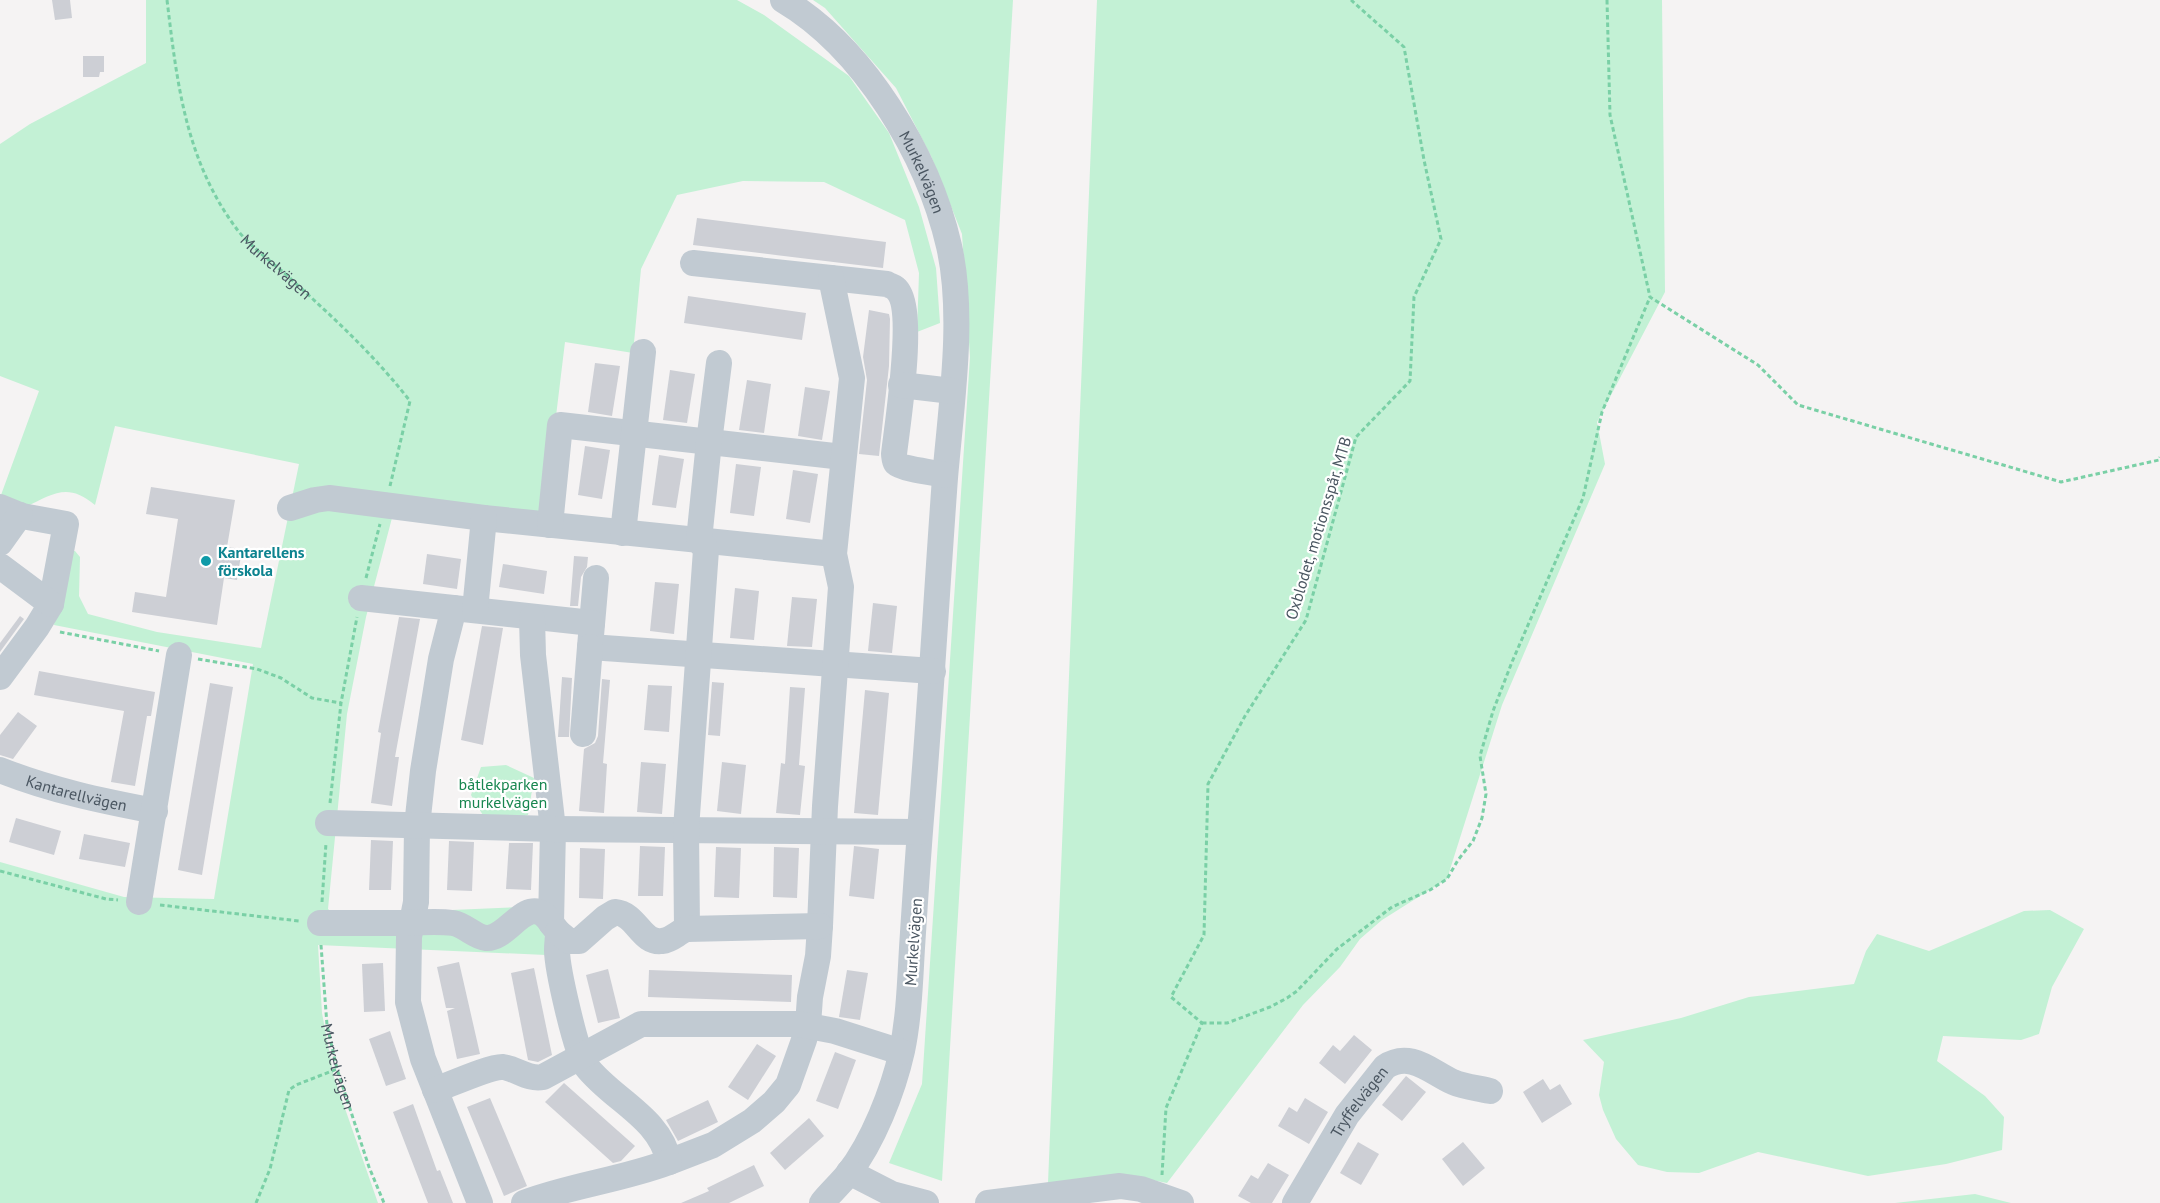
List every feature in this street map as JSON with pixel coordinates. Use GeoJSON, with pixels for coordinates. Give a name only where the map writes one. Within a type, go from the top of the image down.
{"type":"FeatureCollection","features":[{"type":"Feature","properties":{"kind":"street","name":"Murkelvägen"},"geometry":{"type":"LineString","coordinates":[[783,0],[817,25],[858,65],[889,107],[924,170],[943,222],[953,271],[956,306],[933,671],[908,1011],[902,1052],[883,1114],[849,1172],[822,1203]]}},
{"type":"Feature","properties":{"kind":"street"},"geometry":{"type":"LineString","coordinates":[[693,263],[887,284],[896,288],[902,297],[905,347],[895,461],[903,466],[945,475]]}},
{"type":"Feature","properties":{"kind":"street"},"geometry":{"type":"LineString","coordinates":[[524,1203],[553,1192],[645,1171],[712,1145],[752,1121],[774,1102],[788,1085],[797,1064],[808,1025],[810,998],[818,956],[841,587],[834,554],[852,378],[831,278]]}},
{"type":"Feature","properties":{"kind":"street"},"geometry":{"type":"LineString","coordinates":[[623,532],[644,352]]}},
{"type":"Feature","properties":{"kind":"street"},"geometry":{"type":"LineString","coordinates":[[687,929],[686,829],[706,550],[699,540],[719,363]]}},
{"type":"Feature","properties":{"kind":"street"},"geometry":{"type":"LineString","coordinates":[[902,386],[952,391]]}},
{"type":"Feature","properties":{"kind":"street"},"geometry":{"type":"LineString","coordinates":[[550,525],[560,426],[843,457]]}},
{"type":"Feature","properties":{"kind":"street"},"geometry":{"type":"LineString","coordinates":[[290,508],[329,498],[484,518],[834,554]]}},
{"type":"Feature","properties":{"kind":"street"},"geometry":{"type":"LineString","coordinates":[[0,543],[10,511],[66,524],[51,604],[0,677]]}},
{"type":"Feature","properties":{"kind":"street"},"geometry":{"type":"LineString","coordinates":[[480,1203],[423,1059],[408,1002],[409,937],[416,902],[417,826],[430,722],[441,659],[464,609],[484,518]]}},
{"type":"Feature","properties":{"kind":"street"},"geometry":{"type":"LineString","coordinates":[[0,566],[51,604]]}},
{"type":"Feature","properties":{"kind":"street"},"geometry":{"type":"LineString","coordinates":[[583,734],[596,578]]}},
{"type":"Feature","properties":{"kind":"street"},"geometry":{"type":"LineString","coordinates":[[361,598],[532,618],[591,635],[699,655],[933,671]]}},
{"type":"Feature","properties":{"kind":"street"},"geometry":{"type":"LineString","coordinates":[[532,618],[533,655],[553,828],[556,951],[580,1056],[595,1075],[650,1125],[662,1143],[669,1162]]}},
{"type":"Feature","properties":{"kind":"street"},"geometry":{"type":"LineString","coordinates":[[139,902],[179,655]]}},
{"type":"Feature","properties":{"kind":"street","name":"Kantarellvägen"},"geometry":{"type":"LineString","coordinates":[[0,770],[42,786],[75,795],[155,811]]}},
{"type":"Feature","properties":{"kind":"street"},"geometry":{"type":"LineString","coordinates":[[328,823],[920,832]]}},
{"type":"Feature","properties":{"kind":"street"},"geometry":{"type":"LineString","coordinates":[[320,923],[454,923],[485,938],[495,937],[502,933],[525,913],[536,912],[546,916],[569,941],[579,941],[615,912],[627,915],[648,938],[656,941],[671,938],[687,929],[820,926]]}},
{"type":"Feature","properties":{"kind":"street"},"geometry":{"type":"LineString","coordinates":[[435,1090],[500,1067],[526,1076],[543,1077],[641,1024],[714,1022],[808,1025],[902,1052]]}},
{"type":"Feature","properties":{"kind":"street","name":"Tryffelvägen"},"geometry":{"type":"LineString","coordinates":[[1295,1203],[1347,1114],[1385,1067],[1392,1062],[1410,1060],[1453,1082],[1490,1091]]}},
{"type":"Feature","properties":{"kind":"street"},"geometry":{"type":"LineString","coordinates":[[849,1172],[892,1194],[926,1203]]}},
{"type":"Feature","properties":{"kind":"street"},"geometry":{"type":"LineString","coordinates":[[988,1203],[1120,1186],[1154,1193],[1181,1203]]}},
{"type":"Feature","properties":{"kind":"path","name":"Murkelvägen"},"geometry":{"type":"LineString","coordinates":[[167,0],[178,87],[191,138],[209,188],[237,230],[340,323],[384,367],[410,401],[361,598],[340,703],[320,923],[327,1024],[337,1069],[369,1167],[384,1203]]}},
{"type":"Feature","properties":{"kind":"path","name":"Oxblodet, motionsspår, MTB"},"geometry":{"type":"LineString","coordinates":[[1202,1023],[1172,998],[1204,935],[1208,784],[1245,716],[1306,620],[1356,437],[1410,381],[1414,297],[1441,239],[1404,47],[1351,0]]}},
{"type":"Feature","properties":{"kind":"path"},"geometry":{"type":"LineString","coordinates":[[1154,1193],[1162,1179],[1166,1107],[1202,1023],[1227,1023],[1270,1007],[1297,991],[1337,949],[1363,928],[1392,907],[1430,890],[1447,879],[1473,841],[1482,818],[1486,794],[1480,756],[1492,711],[1583,498],[1602,412],[1650,297],[1610,115],[1607,0]]}},
{"type":"Feature","properties":{"kind":"path"},"geometry":{"type":"LineString","coordinates":[[1650,297],[1758,365],[1798,405],[2061,482],[2159,460],[2160,457]]}},
{"type":"Feature","properties":{"kind":"path"},"geometry":{"type":"LineString","coordinates":[[256,1203],[270,1169],[288,1090],[337,1069]]}},
{"type":"Feature","properties":{"kind":"green space"},"geometry":{"type":"Polygon","coordinates":[[[146,0],[737,0],[764,15],[849,76],[889,133],[919,207],[936,268],[940,323],[917,332],[919,273],[905,220],[824,182],[743,181],[677,195],[641,269],[633,353],[565,342],[544,515],[398,495],[366,617],[347,714],[328,909],[335,915],[543,906],[546,955],[318,945],[322,1013],[334,1077],[378,1203],[0,1203],[0,862],[124,897],[214,899],[253,664],[54,625],[62,550],[75,551],[80,557],[79,596],[88,614],[157,632],[261,648],[299,464],[115,426],[95,505],[85,498],[68,492],[53,495],[25,507],[1,495],[39,391],[0,376],[0,144],[30,124],[146,63],[146,0]]]}},
{"type":"Feature","properties":{"kind":"green space"},"geometry":{"type":"Polygon","coordinates":[[[813,0],[1013,0],[942,1181],[889,1163],[922,1084],[970,357],[962,234],[931,156],[896,88],[825,8],[813,0]]]}},
{"type":"Feature","properties":{"kind":"green space"},"geometry":{"type":"Polygon","coordinates":[[[1097,0],[1662,0],[1665,292],[1597,422],[1605,464],[1502,705],[1447,879],[1382,920],[1360,939],[1340,967],[1303,1005],[1167,1183],[1122,1174],[1048,1183],[1097,0]]]}},
{"type":"Feature","properties":{"kind":"green space","name":"båtlekparken murkelvägen"},"geometry":{"type":"Polygon","coordinates":[[[506,765],[534,778],[528,815],[503,821],[484,817],[471,795],[481,767],[506,765]]]}},
{"type":"Feature","properties":{"kind":"green space"},"geometry":{"type":"Polygon","coordinates":[[[2050,910],[2084,929],[2052,987],[2039,1034],[2021,1040],[1943,1036],[1937,1061],[1985,1096],[2004,1117],[2002,1150],[1946,1164],[1868,1176],[1758,1152],[1699,1173],[1667,1172],[1638,1165],[1616,1139],[1599,1095],[1604,1062],[1583,1040],[1681,1018],[1749,997],[1854,984],[1866,951],[1877,934],[1929,951],[2024,911],[2050,910]]]}},
{"type":"Feature","properties":{"kind":"green space"},"geometry":{"type":"Polygon","coordinates":[[[1975,1194],[2011,1203],[1895,1203],[1975,1194]]]}},
{"type":"Feature","properties":{"kind":"building"},"geometry":{"type":"Polygon","coordinates":[[[52,0],[70,0],[72,18],[55,20],[52,0]]]}},
{"type":"Feature","properties":{"kind":"building"},"geometry":{"type":"Polygon","coordinates":[[[83,56],[104,56],[104,72],[100,72],[99,77],[83,77],[83,56]]]}},
{"type":"Feature","properties":{"kind":"building"},"geometry":{"type":"Polygon","coordinates":[[[697,218],[886,242],[883,268],[693,245],[697,218]]]}},
{"type":"Feature","properties":{"kind":"building"},"geometry":{"type":"Polygon","coordinates":[[[688,296],[806,313],[802,340],[684,323],[688,296]]]}},
{"type":"Feature","properties":{"kind":"building"},"geometry":{"type":"Polygon","coordinates":[[[869,310],[889,314],[890,319],[889,366],[879,456],[859,454],[867,380],[863,357],[869,310]]]}},
{"type":"Feature","properties":{"kind":"building"},"geometry":{"type":"Polygon","coordinates":[[[595,363],[620,366],[612,416],[588,412],[595,363]]]}},
{"type":"Feature","properties":{"kind":"building"},"geometry":{"type":"Polygon","coordinates":[[[670,370],[695,374],[687,423],[663,420],[670,370]]]}},
{"type":"Feature","properties":{"kind":"building"},"geometry":{"type":"Polygon","coordinates":[[[747,380],[771,384],[764,433],[739,430],[747,380]]]}},
{"type":"Feature","properties":{"kind":"building"},"geometry":{"type":"Polygon","coordinates":[[[805,387],[830,391],[822,440],[798,436],[805,387]]]}},
{"type":"Feature","properties":{"kind":"building"},"geometry":{"type":"Polygon","coordinates":[[[585,446],[610,450],[602,499],[578,495],[585,446]]]}},
{"type":"Feature","properties":{"kind":"building"},"geometry":{"type":"Polygon","coordinates":[[[659,455],[684,459],[676,508],[652,505],[659,455]]]}},
{"type":"Feature","properties":{"kind":"building"},"geometry":{"type":"Polygon","coordinates":[[[736,464],[761,467],[754,516],[730,513],[736,464]]]}},
{"type":"Feature","properties":{"kind":"building"},"geometry":{"type":"Polygon","coordinates":[[[793,470],[818,474],[810,523],[786,519],[793,470]]]}},
{"type":"Feature","properties":{"kind":"building","name":"Kantarellens förskola"},"geometry":{"type":"Polygon","coordinates":[[[151,487],[235,500],[227,547],[242,549],[237,580],[224,578],[217,625],[132,612],[135,592],[166,597],[178,519],[146,514],[151,487]]]}},
{"type":"Feature","properties":{"kind":"building"},"geometry":{"type":"Polygon","coordinates":[[[427,554],[461,559],[457,589],[423,584],[427,554]]]}},
{"type":"Feature","properties":{"kind":"building"},"geometry":{"type":"Polygon","coordinates":[[[574,556],[588,557],[587,567],[581,577],[578,606],[570,606],[574,556]]]}},
{"type":"Feature","properties":{"kind":"building"},"geometry":{"type":"Polygon","coordinates":[[[503,564],[547,571],[544,594],[499,587],[503,564]]]}},
{"type":"Feature","properties":{"kind":"building"},"geometry":{"type":"Polygon","coordinates":[[[655,582],[679,584],[674,634],[650,631],[655,582]]]}},
{"type":"Feature","properties":{"kind":"building"},"geometry":{"type":"Polygon","coordinates":[[[735,588],[759,591],[754,640],[730,638],[735,588]]]}},
{"type":"Feature","properties":{"kind":"building"},"geometry":{"type":"Polygon","coordinates":[[[792,597],[817,599],[812,647],[787,646],[792,597]]]}},
{"type":"Feature","properties":{"kind":"building"},"geometry":{"type":"Polygon","coordinates":[[[873,603],[897,606],[892,653],[868,651],[873,603]]]}},
{"type":"Feature","properties":{"kind":"building"},"geometry":{"type":"Polygon","coordinates":[[[20,616],[24,619],[0,652],[0,643],[20,616]]]}},
{"type":"Feature","properties":{"kind":"building"},"geometry":{"type":"Polygon","coordinates":[[[399,617],[420,619],[395,757],[399,757],[392,806],[371,803],[381,733],[378,732],[399,617]]]}},
{"type":"Feature","properties":{"kind":"building"},"geometry":{"type":"Polygon","coordinates":[[[482,626],[503,628],[483,745],[461,740],[482,626]]]}},
{"type":"Feature","properties":{"kind":"building"},"geometry":{"type":"Polygon","coordinates":[[[39,671],[155,692],[151,716],[147,716],[135,786],[111,782],[124,711],[34,695],[39,671]]]}},
{"type":"Feature","properties":{"kind":"building"},"geometry":{"type":"Polygon","coordinates":[[[562,677],[572,678],[569,737],[558,737],[562,677]]]}},
{"type":"Feature","properties":{"kind":"building"},"geometry":{"type":"Polygon","coordinates":[[[602,679],[610,680],[603,763],[607,764],[604,813],[579,811],[584,749],[595,743],[598,736],[602,679]]]}},
{"type":"Feature","properties":{"kind":"building"},"geometry":{"type":"Polygon","coordinates":[[[712,682],[724,683],[720,736],[708,735],[712,682]]]}},
{"type":"Feature","properties":{"kind":"building"},"geometry":{"type":"Polygon","coordinates":[[[210,683],[233,687],[202,875],[178,870],[210,683]]]}},
{"type":"Feature","properties":{"kind":"building"},"geometry":{"type":"Polygon","coordinates":[[[648,685],[672,686],[669,732],[644,730],[648,685]]]}},
{"type":"Feature","properties":{"kind":"building"},"geometry":{"type":"Polygon","coordinates":[[[790,687],[805,688],[799,765],[805,766],[800,815],[776,813],[781,763],[785,764],[790,687]]]}},
{"type":"Feature","properties":{"kind":"building"},"geometry":{"type":"Polygon","coordinates":[[[865,690],[889,693],[878,815],[854,813],[865,690]]]}},
{"type":"Feature","properties":{"kind":"building"},"geometry":{"type":"Polygon","coordinates":[[[18,712],[37,726],[13,759],[0,755],[0,735],[18,712]]]}},
{"type":"Feature","properties":{"kind":"building"},"geometry":{"type":"Polygon","coordinates":[[[641,762],[666,764],[662,814],[637,812],[641,762]]]}},
{"type":"Feature","properties":{"kind":"building"},"geometry":{"type":"Polygon","coordinates":[[[722,762],[746,765],[741,814],[717,811],[722,762]]]}},
{"type":"Feature","properties":{"kind":"building"},"geometry":{"type":"Polygon","coordinates":[[[16,818],[61,831],[54,855],[9,842],[16,818]]]}},
{"type":"Feature","properties":{"kind":"building"},"geometry":{"type":"Polygon","coordinates":[[[84,834],[130,843],[125,867],[79,859],[84,834]]]}},
{"type":"Feature","properties":{"kind":"building"},"geometry":{"type":"Polygon","coordinates":[[[371,840],[393,841],[391,890],[369,890],[371,840]]]}},
{"type":"Feature","properties":{"kind":"building"},"geometry":{"type":"Polygon","coordinates":[[[449,841],[474,842],[472,891],[447,890],[449,841]]]}},
{"type":"Feature","properties":{"kind":"building"},"geometry":{"type":"Polygon","coordinates":[[[509,843],[533,843],[531,890],[506,889],[509,843]]]}},
{"type":"Feature","properties":{"kind":"building"},"geometry":{"type":"Polygon","coordinates":[[[640,846],[665,847],[663,896],[638,896],[640,846]]]}},
{"type":"Feature","properties":{"kind":"building"},"geometry":{"type":"Polygon","coordinates":[[[854,846],[879,849],[874,899],[849,896],[854,846]]]}},
{"type":"Feature","properties":{"kind":"building"},"geometry":{"type":"Polygon","coordinates":[[[716,847],[741,848],[739,898],[714,897],[716,847]]]}},
{"type":"Feature","properties":{"kind":"building"},"geometry":{"type":"Polygon","coordinates":[[[774,847],[799,848],[797,898],[773,897],[774,847]]]}},
{"type":"Feature","properties":{"kind":"building"},"geometry":{"type":"Polygon","coordinates":[[[580,848],[605,849],[603,899],[579,898],[580,848]]]}},
{"type":"Feature","properties":{"kind":"building"},"geometry":{"type":"Polygon","coordinates":[[[459,962],[480,1054],[457,1059],[447,1011],[455,1008],[446,1008],[437,967],[459,962]]]}},
{"type":"Feature","properties":{"kind":"building"},"geometry":{"type":"Polygon","coordinates":[[[383,963],[385,1011],[364,1012],[362,964],[383,963]]]}},
{"type":"Feature","properties":{"kind":"building"},"geometry":{"type":"Polygon","coordinates":[[[534,968],[552,1055],[538,1062],[528,1060],[511,973],[534,968]]]}},
{"type":"Feature","properties":{"kind":"building"},"geometry":{"type":"Polygon","coordinates":[[[608,969],[620,1018],[598,1023],[586,975],[608,969]]]}},
{"type":"Feature","properties":{"kind":"building"},"geometry":{"type":"Polygon","coordinates":[[[649,970],[792,975],[791,1002],[648,997],[649,970]]]}},
{"type":"Feature","properties":{"kind":"building"},"geometry":{"type":"Polygon","coordinates":[[[847,970],[868,973],[860,1020],[839,1017],[847,970]]]}},
{"type":"Feature","properties":{"kind":"building"},"geometry":{"type":"Polygon","coordinates":[[[390,1031],[406,1079],[386,1086],[369,1039],[390,1031]]]}},
{"type":"Feature","properties":{"kind":"building"},"geometry":{"type":"Polygon","coordinates":[[[1354,1035],[1372,1050],[1345,1084],[1319,1063],[1333,1045],[1340,1051],[1354,1035]]]}},
{"type":"Feature","properties":{"kind":"building"},"geometry":{"type":"Polygon","coordinates":[[[757,1044],[776,1056],[748,1100],[728,1087],[757,1044]]]}},
{"type":"Feature","properties":{"kind":"building"},"geometry":{"type":"Polygon","coordinates":[[[835,1052],[856,1060],[838,1109],[816,1101],[835,1052]]]}},
{"type":"Feature","properties":{"kind":"building"},"geometry":{"type":"Polygon","coordinates":[[[1406,1076],[1426,1092],[1402,1121],[1382,1105],[1406,1076]]]}},
{"type":"Feature","properties":{"kind":"building"},"geometry":{"type":"Polygon","coordinates":[[[1543,1079],[1550,1090],[1560,1084],[1572,1104],[1542,1123],[1523,1092],[1543,1079]]]}},
{"type":"Feature","properties":{"kind":"building"},"geometry":{"type":"Polygon","coordinates":[[[564,1083],[635,1146],[621,1161],[613,1163],[545,1102],[564,1083]]]}},
{"type":"Feature","properties":{"kind":"building"},"geometry":{"type":"Polygon","coordinates":[[[490,1098],[527,1186],[504,1196],[467,1107],[490,1098]]]}},
{"type":"Feature","properties":{"kind":"building"},"geometry":{"type":"Polygon","coordinates":[[[1305,1098],[1328,1112],[1309,1144],[1278,1126],[1289,1107],[1297,1112],[1305,1098]]]}},
{"type":"Feature","properties":{"kind":"building"},"geometry":{"type":"Polygon","coordinates":[[[708,1100],[718,1122],[678,1141],[666,1120],[708,1100]]]}},
{"type":"Feature","properties":{"kind":"building"},"geometry":{"type":"Polygon","coordinates":[[[413,1104],[437,1171],[440,1170],[453,1203],[428,1203],[393,1112],[413,1104]]]}},
{"type":"Feature","properties":{"kind":"building"},"geometry":{"type":"Polygon","coordinates":[[[809,1118],[824,1136],[785,1170],[770,1153],[809,1118]]]}},
{"type":"Feature","properties":{"kind":"building"},"geometry":{"type":"Polygon","coordinates":[[[1358,1142],[1379,1154],[1361,1185],[1340,1173],[1358,1142]]]}},
{"type":"Feature","properties":{"kind":"building"},"geometry":{"type":"Polygon","coordinates":[[[1463,1142],[1485,1168],[1463,1186],[1442,1159],[1463,1142]]]}},
{"type":"Feature","properties":{"kind":"building"},"geometry":{"type":"Polygon","coordinates":[[[1268,1163],[1289,1175],[1272,1203],[1251,1203],[1238,1196],[1251,1175],[1258,1179],[1268,1163]]]}},
{"type":"Feature","properties":{"kind":"building"},"geometry":{"type":"Polygon","coordinates":[[[754,1165],[764,1186],[729,1203],[681,1203],[709,1191],[707,1188],[754,1165]]]}},
{"type":"Feature","properties":{"kind":"place","name":"Kantarellens förskola"},"geometry":{"type":"Point","coordinates":[206,561]}}]}
